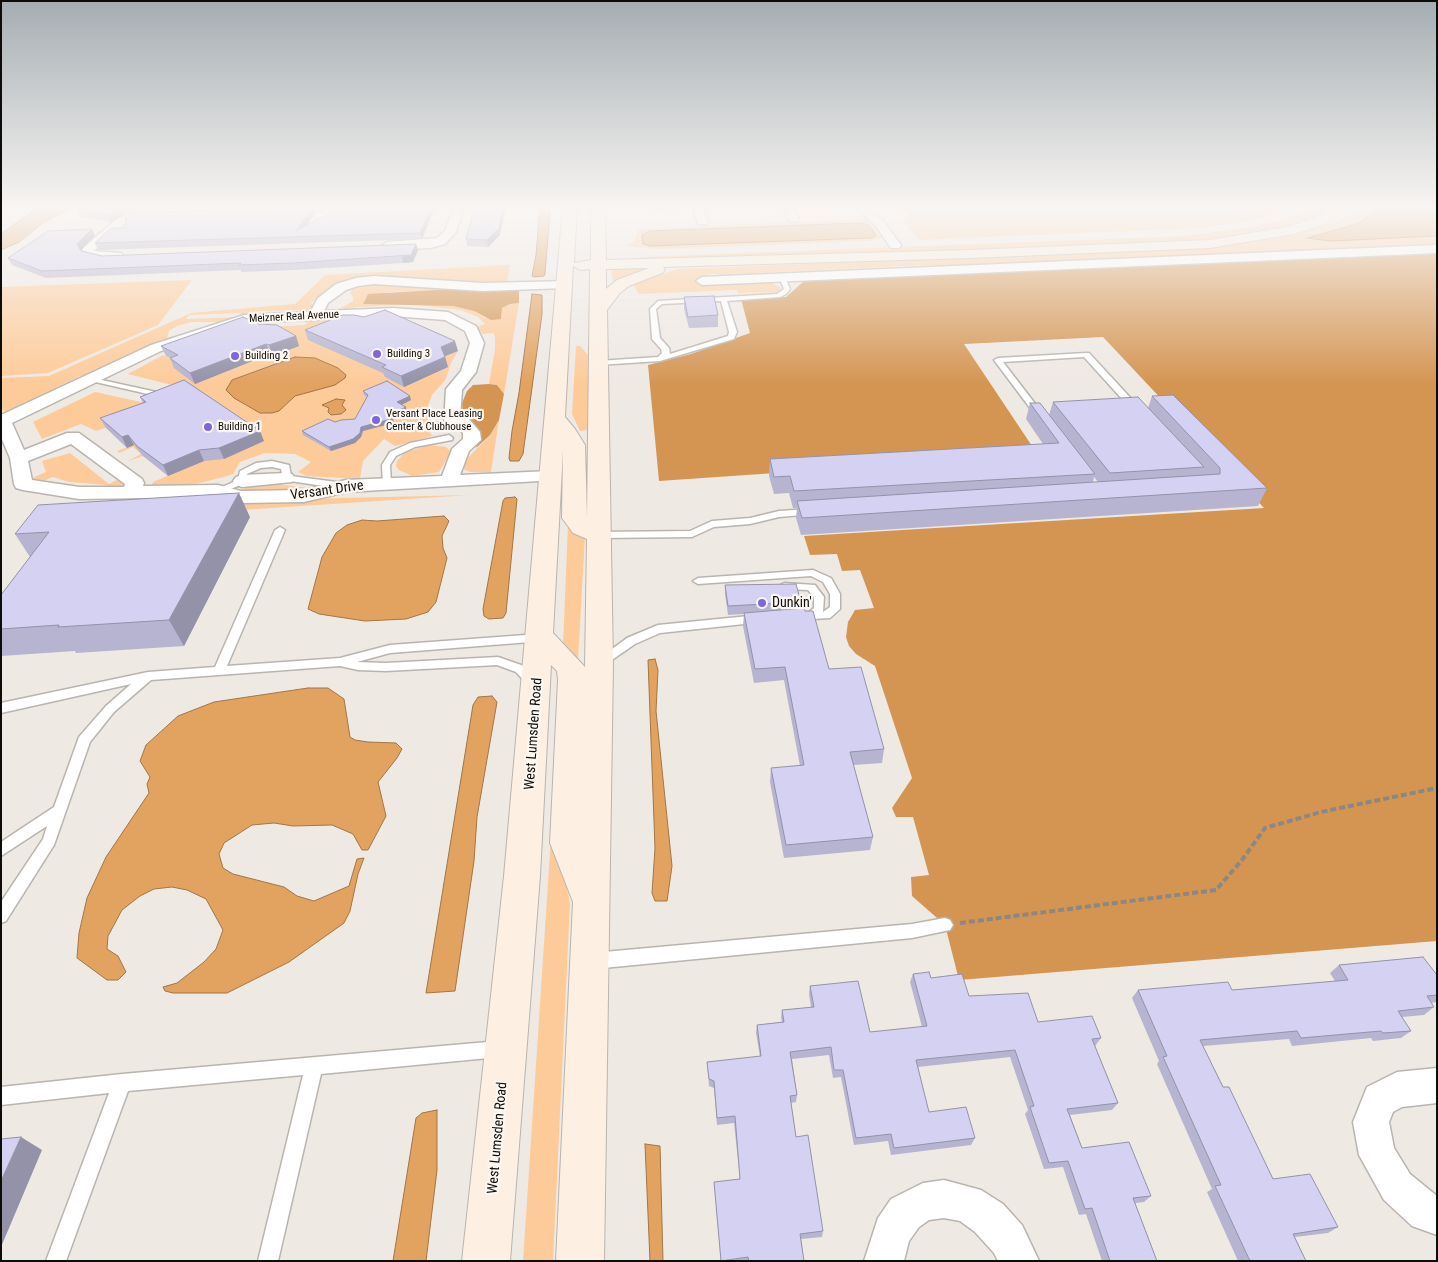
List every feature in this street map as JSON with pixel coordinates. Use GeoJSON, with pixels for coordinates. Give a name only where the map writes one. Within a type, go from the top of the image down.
{"type":"FeatureCollection","features":[{"type":"Feature","properties":{"kind":"main road","name":"West Lumsden Road"},"geometry":{"type":"LineString","coordinates":[[486,1261],[541,638],[566,266]]}},
{"type":"Feature","properties":{"kind":"main road"},"geometry":{"type":"LineString","coordinates":[[580,1261],[599,664],[598,266]]}},
{"type":"Feature","properties":{"kind":"main road"},"geometry":{"type":"LineString","coordinates":[[598,310],[614,290],[633,278],[661,269],[679,266]]}},
{"type":"Feature","properties":{"kind":"main road"},"geometry":{"type":"LineString","coordinates":[[565,284],[578,286],[583,293],[584,342],[598,358]]}},
{"type":"Feature","properties":{"kind":"main road"},"geometry":{"type":"LineString","coordinates":[[556,419],[568,433],[574,445],[574,518],[582,528],[599,536]]}},
{"type":"Feature","properties":{"kind":"main road"},"geometry":{"type":"LineString","coordinates":[[541,638],[551,646],[570,668],[573,680],[567,843],[591,901]]}},
{"type":"Feature","properties":{"kind":"street"},"geometry":{"type":"LineString","coordinates":[[702,281],[1042,266]]}},
{"type":"Feature","properties":{"kind":"street"},"geometry":{"type":"LineString","coordinates":[[325,311],[348,301],[346,292],[341,287],[356,282],[374,280],[483,287],[565,284]]}},
{"type":"Feature","properties":{"kind":"street","name":"Meizner Real Avenue"},"geometry":{"type":"LineString","coordinates":[[2,421],[156,348],[244,319],[325,311],[393,312],[448,316],[471,329],[477,344],[468,372],[454,388],[454,437],[449,481]]}},
{"type":"Feature","properties":{"kind":"street","name":"Versant Drive"},"geometry":{"type":"LineString","coordinates":[[2,421],[19,458],[23,484],[80,494],[218,491],[241,498],[304,496],[346,486],[551,476]]}},
{"type":"Feature","properties":{"kind":"street"},"geometry":{"type":"LineString","coordinates":[[19,458],[73,437],[135,483],[131,492]]}},
{"type":"Feature","properties":{"kind":"street"},"geometry":{"type":"LineString","coordinates":[[242,481],[286,478]]}},
{"type":"Feature","properties":{"kind":"street"},"geometry":{"type":"LineString","coordinates":[[1437,1085],[1397,1090],[1380,1100],[1370,1122],[1377,1155],[1397,1187],[1426,1212],[1437,1216]]}},
{"type":"Feature","properties":{"kind":"street"},"geometry":{"type":"LineString","coordinates":[[884,1261],[892,1232],[905,1213],[923,1202],[944,1199],[967,1204],[989,1218],[1008,1239],[1019,1261]]}},
{"type":"Feature","properties":{"kind":"lane"},"geometry":{"type":"LineString","coordinates":[[660,359],[666,354],[665,348],[656,339],[653,309],[655,305],[668,301],[778,296],[784,294],[787,289],[782,277]]}},
{"type":"Feature","properties":{"kind":"lane"},"geometry":{"type":"LineString","coordinates":[[598,358],[660,359],[731,337],[733,332],[723,298]]}},
{"type":"Feature","properties":{"kind":"lane"},"geometry":{"type":"LineString","coordinates":[[1046,423],[998,360],[1086,355],[1144,418]]}},
{"type":"Feature","properties":{"kind":"lane"},"geometry":{"type":"LineString","coordinates":[[91,379],[161,395]]}},
{"type":"Feature","properties":{"kind":"lane"},"geometry":{"type":"LineString","coordinates":[[386,484],[386,465],[393,454],[412,445],[454,437]]}},
{"type":"Feature","properties":{"kind":"lane"},"geometry":{"type":"LineString","coordinates":[[286,478],[346,486]]}},
{"type":"Feature","properties":{"kind":"lane"},"geometry":{"type":"LineString","coordinates":[[218,491],[242,481]]}},
{"type":"Feature","properties":{"kind":"lane"},"geometry":{"type":"LineString","coordinates":[[599,536],[692,534],[712,524],[750,521],[779,514],[818,511]]}},
{"type":"Feature","properties":{"kind":"lane"},"geometry":{"type":"LineString","coordinates":[[219,670],[280,530]]}},
{"type":"Feature","properties":{"kind":"lane"},"geometry":{"type":"LineString","coordinates":[[698,581],[813,573],[827,580],[835,594],[835,609],[826,615],[791,617]]}},
{"type":"Feature","properties":{"kind":"lane"},"geometry":{"type":"LineString","coordinates":[[712,580],[727,590],[782,586],[812,587],[819,597],[819,608],[811,616]]}},
{"type":"Feature","properties":{"kind":"lane"},"geometry":{"type":"LineString","coordinates":[[599,664],[631,641],[658,629],[772,618]]}},
{"type":"Feature","properties":{"kind":"lane"},"geometry":{"type":"LineString","coordinates":[[1,708],[148,676],[340,662],[390,650],[420,646],[541,638]]}},
{"type":"Feature","properties":{"kind":"lane"},"geometry":{"type":"LineString","coordinates":[[340,662],[358,666],[386,667],[498,661],[520,669],[537,687]]}},
{"type":"Feature","properties":{"kind":"lane"},"geometry":{"type":"LineString","coordinates":[[1,916],[49,841],[84,740],[110,709],[148,676]]}},
{"type":"Feature","properties":{"kind":"lane"},"geometry":{"type":"LineString","coordinates":[[1,850],[58,811]]}},
{"type":"Feature","properties":{"kind":"lane"},"geometry":{"type":"LineString","coordinates":[[589,962],[912,931],[945,925]]}},
{"type":"Feature","properties":{"kind":"lane"},"geometry":{"type":"LineString","coordinates":[[1,1096],[506,1048]]}},
{"type":"Feature","properties":{"kind":"lane"},"geometry":{"type":"LineString","coordinates":[[268,1261],[314,1065]]}},
{"type":"Feature","properties":{"kind":"lane"},"geometry":{"type":"LineString","coordinates":[[56,1261],[122,1083]]}},
{"type":"Feature","properties":{"kind":"path"},"geometry":{"type":"LineString","coordinates":[[945,925],[1216,890],[1242,860],[1265,828],[1321,812],[1437,788]]}},
{"type":"Feature","properties":{"kind":"shaded area"},"geometry":{"type":"Polygon","coordinates":[[[510,266],[507,282],[350,279],[331,286],[311,303],[315,309],[313,312],[297,314],[299,310],[258,311],[257,315],[251,316],[238,313],[189,315],[186,319],[242,317],[225,322],[191,322],[177,326],[169,331],[166,342],[93,377],[80,376],[8,411],[1,410],[1,378],[49,376],[191,313],[295,304],[325,275],[510,266]]]}},
{"type":"Feature","properties":{"kind":"shaded area"},"geometry":{"type":"Polygon","coordinates":[[[534,266],[546,266],[544,276],[532,276],[534,266]]]}},
{"type":"Feature","properties":{"kind":"shaded area"},"geometry":{"type":"Polygon","coordinates":[[[659,266],[642,271],[613,282],[611,268],[659,266]]]}},
{"type":"Feature","properties":{"kind":"shaded area"},"geometry":{"type":"Polygon","coordinates":[[[756,266],[911,266],[754,273],[754,276],[729,277],[708,274],[698,279],[699,284],[767,281],[780,287],[780,290],[776,292],[738,293],[737,290],[639,294],[634,286],[636,282],[678,269],[756,266]]]}},
{"type":"Feature","properties":{"kind":"shaded area"},"geometry":{"type":"Polygon","coordinates":[[[1146,266],[1437,266],[1437,941],[959,980],[945,925],[912,896],[911,877],[929,875],[913,817],[896,817],[892,808],[912,778],[875,666],[856,654],[849,646],[846,637],[848,622],[855,610],[874,608],[860,570],[842,571],[837,554],[810,555],[804,536],[1264,508],[1103,337],[964,344],[1038,455],[659,481],[648,365],[691,354],[750,333],[741,299],[786,297],[804,281],[1146,266]]]}},
{"type":"Feature","properties":{"kind":"shaded area"},"geometry":{"type":"Polygon","coordinates":[[[192,280],[158,325],[48,373],[1,376],[1,287],[192,280]]]}},
{"type":"Feature","properties":{"kind":"shaded area"},"geometry":{"type":"Polygon","coordinates":[[[373,285],[451,289],[390,292],[366,297],[363,304],[419,303],[453,306],[474,311],[485,318],[501,319],[502,308],[510,304],[519,303],[504,394],[497,385],[489,384],[495,349],[495,336],[493,333],[483,334],[476,327],[485,324],[478,317],[461,310],[409,304],[351,308],[347,312],[336,311],[353,301],[350,293],[352,289],[373,285]]]}},
{"type":"Feature","properties":{"kind":"shaded area"},"geometry":{"type":"Polygon","coordinates":[[[451,289],[519,289],[519,303],[510,304],[502,308],[501,319],[491,320],[474,311],[453,306],[363,304],[368,294],[451,289]]]}},
{"type":"Feature","properties":{"kind":"shaded area"},"geometry":{"type":"Polygon","coordinates":[[[532,294],[542,295],[542,314],[523,454],[519,461],[510,461],[512,431],[532,294]]]}},
{"type":"Feature","properties":{"kind":"shaded area"},"geometry":{"type":"Polygon","coordinates":[[[309,320],[330,320],[328,324],[446,356],[458,351],[451,363],[446,379],[432,395],[428,406],[427,425],[432,436],[395,446],[384,439],[363,461],[360,479],[306,476],[298,472],[311,462],[295,454],[265,453],[240,462],[233,474],[224,477],[191,485],[155,488],[152,484],[153,482],[186,468],[143,456],[128,461],[141,454],[133,447],[119,453],[117,451],[145,441],[123,422],[96,431],[81,424],[42,439],[33,422],[95,392],[141,402],[172,385],[128,374],[163,355],[174,360],[269,327],[305,325],[309,320]]]}},
{"type":"Feature","properties":{"kind":"shaded area"},"geometry":{"type":"Polygon","coordinates":[[[576,346],[580,346],[589,356],[587,430],[580,431],[572,414],[576,346]]]}},
{"type":"Feature","properties":{"kind":"shaded area"},"geometry":{"type":"Polygon","coordinates":[[[295,357],[315,358],[338,368],[346,375],[345,378],[335,385],[295,396],[279,411],[272,413],[260,413],[234,398],[226,390],[232,380],[295,357]]]}},
{"type":"Feature","properties":{"kind":"shaded area"},"geometry":{"type":"Polygon","coordinates":[[[473,385],[497,385],[504,394],[499,420],[490,435],[476,448],[480,438],[475,428],[463,418],[462,403],[467,391],[473,385]]]}},
{"type":"Feature","properties":{"kind":"shaded area"},"geometry":{"type":"Polygon","coordinates":[[[336,399],[345,400],[342,405],[346,410],[341,414],[331,415],[328,412],[329,408],[322,405],[336,399]]]}},
{"type":"Feature","properties":{"kind":"shaded area"},"geometry":{"type":"Polygon","coordinates":[[[499,420],[491,472],[470,472],[463,469],[462,464],[490,435],[499,420]]]}},
{"type":"Feature","properties":{"kind":"shaded area"},"geometry":{"type":"Polygon","coordinates":[[[430,445],[446,447],[451,452],[439,472],[412,476],[399,470],[396,466],[397,461],[405,452],[430,445]]]}},
{"type":"Feature","properties":{"kind":"shaded area"},"geometry":{"type":"Polygon","coordinates":[[[70,453],[109,484],[119,479],[126,483],[119,490],[102,490],[107,485],[69,482],[53,477],[36,482],[32,478],[46,472],[42,461],[70,453]]]}},
{"type":"Feature","properties":{"kind":"shaded area"},"geometry":{"type":"Polygon","coordinates":[[[270,483],[308,488],[309,490],[242,493],[245,487],[250,485],[270,483]]]}},
{"type":"Feature","properties":{"kind":"shaded area"},"geometry":{"type":"Polygon","coordinates":[[[470,495],[73,521],[88,504],[470,495]]]}},
{"type":"Feature","properties":{"kind":"shaded area"},"geometry":{"type":"Polygon","coordinates":[[[515,497],[517,499],[506,613],[503,618],[489,619],[484,616],[483,609],[503,501],[505,498],[515,497]]]}},
{"type":"Feature","properties":{"kind":"shaded area"},"geometry":{"type":"Polygon","coordinates":[[[569,500],[585,537],[578,660],[563,646],[569,500]]]}},
{"type":"Feature","properties":{"kind":"shaded area"},"geometry":{"type":"Polygon","coordinates":[[[444,516],[449,521],[442,536],[443,548],[447,558],[436,602],[428,612],[406,619],[365,621],[319,614],[308,609],[322,557],[336,533],[347,525],[362,520],[377,521],[444,516]]]}},
{"type":"Feature","properties":{"kind":"shaded area"},"geometry":{"type":"Polygon","coordinates":[[[655,659],[658,670],[656,711],[672,866],[667,901],[655,901],[652,893],[655,848],[648,660],[655,659]]]}},
{"type":"Feature","properties":{"kind":"shaded area"},"geometry":{"type":"Polygon","coordinates":[[[561,686],[559,850],[570,903],[553,1261],[523,1261],[561,686]]]}},
{"type":"Feature","properties":{"kind":"shaded area"},"geometry":{"type":"Polygon","coordinates":[[[308,688],[328,688],[344,699],[350,737],[355,740],[368,742],[396,743],[402,749],[378,782],[386,816],[368,850],[362,850],[353,834],[332,825],[293,826],[274,823],[252,825],[224,843],[219,854],[223,868],[233,874],[284,887],[297,896],[314,901],[349,886],[357,859],[364,858],[358,874],[350,911],[344,923],[289,962],[227,993],[173,993],[165,991],[163,987],[177,983],[204,962],[216,949],[223,930],[206,899],[187,890],[172,887],[154,889],[140,896],[122,910],[108,936],[107,949],[118,956],[126,972],[118,980],[107,980],[77,958],[79,933],[87,898],[106,857],[149,793],[147,784],[150,777],[140,761],[146,745],[178,716],[214,702],[308,688]]]}},
{"type":"Feature","properties":{"kind":"shaded area"},"geometry":{"type":"Polygon","coordinates":[[[492,696],[497,702],[477,817],[474,861],[455,991],[426,993],[473,705],[478,697],[492,696]]]}},
{"type":"Feature","properties":{"kind":"shaded area"},"geometry":{"type":"Polygon","coordinates":[[[437,1110],[437,1170],[426,1261],[393,1261],[416,1118],[422,1113],[437,1110]]]}},
{"type":"Feature","properties":{"kind":"shaded area"},"geometry":{"type":"Polygon","coordinates":[[[645,1144],[660,1146],[663,1261],[650,1261],[645,1144]]]}},
{"type":"Feature","properties":{"kind":"building"},"geometry":{"type":"Polygon","coordinates":[[[29,266],[169,266],[42,271],[29,266]]]}},
{"type":"Feature","properties":{"kind":"building"},"geometry":{"type":"Polygon","coordinates":[[[714,296],[718,315],[688,317],[684,297],[714,296]]]}},
{"type":"Feature","properties":{"kind":"building"},"geometry":{"type":"Polygon","coordinates":[[[385,310],[455,341],[441,347],[445,357],[401,376],[382,367],[386,365],[305,330],[343,315],[364,317],[385,310]]]}},
{"type":"Feature","properties":{"kind":"building"},"geometry":{"type":"Polygon","coordinates":[[[243,317],[259,324],[277,325],[296,336],[269,345],[266,344],[190,373],[170,358],[178,355],[161,346],[243,317]]]}},
{"type":"Feature","properties":{"kind":"building"},"geometry":{"type":"Polygon","coordinates":[[[184,380],[260,431],[219,448],[199,450],[163,465],[137,446],[128,435],[122,437],[100,418],[146,402],[140,397],[184,380]]]}},
{"type":"Feature","properties":{"kind":"building","name":"Versant Place Leasing Center & Clubhouse"},"geometry":{"type":"Polygon","coordinates":[[[387,381],[410,396],[397,402],[406,407],[393,413],[391,419],[361,427],[360,433],[353,439],[329,447],[302,431],[328,419],[335,422],[355,419],[368,395],[363,391],[387,381]]]}},
{"type":"Feature","properties":{"kind":"building"},"geometry":{"type":"Polygon","coordinates":[[[1173,395],[1267,488],[802,518],[797,501],[1220,474],[1220,468],[1152,396],[1173,395]]]}},
{"type":"Feature","properties":{"kind":"building"},"geometry":{"type":"Polygon","coordinates":[[[1138,397],[1204,467],[1110,473],[1053,402],[1138,397]]]}},
{"type":"Feature","properties":{"kind":"building"},"geometry":{"type":"Polygon","coordinates":[[[1030,403],[1040,403],[1095,474],[794,491],[790,476],[774,477],[770,459],[1059,443],[1030,403]]]}},
{"type":"Feature","properties":{"kind":"building"},"geometry":{"type":"Polygon","coordinates":[[[239,493],[169,620],[1,629],[1,595],[49,532],[15,534],[38,505],[239,493]]]}},
{"type":"Feature","properties":{"kind":"building"},"geometry":{"type":"Polygon","coordinates":[[[796,584],[801,602],[728,606],[725,585],[796,584]]]}},
{"type":"Feature","properties":{"kind":"building"},"geometry":{"type":"Polygon","coordinates":[[[804,608],[805,611],[813,611],[829,669],[861,667],[884,749],[850,752],[873,837],[786,845],[771,768],[804,765],[785,667],[755,669],[744,613],[804,608]]]}},
{"type":"Feature","properties":{"kind":"building"},"geometry":{"type":"Polygon","coordinates":[[[1423,957],[1437,975],[1437,995],[1427,996],[1434,1007],[1398,1011],[1411,1031],[1383,1033],[1381,1031],[1301,1038],[1297,1031],[1200,1040],[1223,1087],[1229,1087],[1273,1179],[1310,1174],[1338,1227],[1293,1234],[1306,1261],[1250,1261],[1215,1186],[1221,1185],[1163,1057],[1167,1056],[1138,990],[1228,982],[1232,990],[1348,980],[1339,965],[1423,957]]]}},
{"type":"Feature","properties":{"kind":"building"},"geometry":{"type":"Polygon","coordinates":[[[929,972],[931,978],[962,974],[969,996],[1028,993],[1038,1022],[1092,1016],[1101,1038],[1092,1039],[1118,1103],[1067,1109],[1082,1148],[1129,1142],[1151,1196],[1133,1198],[1157,1261],[1110,1261],[1092,1208],[1085,1209],[1068,1161],[1049,1163],[1030,1107],[1034,1106],[1015,1050],[916,1060],[929,1112],[966,1107],[975,1138],[894,1148],[891,1134],[856,1138],[843,1070],[834,1070],[831,1047],[790,1052],[797,1095],[790,1096],[796,1137],[808,1135],[823,1231],[800,1234],[804,1261],[749,1261],[748,1257],[721,1261],[714,1182],[740,1179],[735,1116],[717,1118],[714,1081],[709,1079],[707,1062],[761,1056],[757,1025],[784,1022],[782,1010],[814,1007],[810,986],[858,981],[870,1032],[927,1026],[913,974],[929,972]]]}},
{"type":"Feature","properties":{"kind":"building"},"geometry":{"type":"Polygon","coordinates":[[[21,1137],[1,1181],[1,1139],[21,1137]]]}},
{"type":"Feature","properties":{"kind":"place","name":"Building 3"},"geometry":{"type":"Point","coordinates":[377,354]}},
{"type":"Feature","properties":{"kind":"place","name":"Building 2"},"geometry":{"type":"Point","coordinates":[235,356]}},
{"type":"Feature","properties":{"kind":"place","name":"Versant Place Leasing Center & Clubhouse"},"geometry":{"type":"Point","coordinates":[376,420]}},
{"type":"Feature","properties":{"kind":"place","name":"Building 1"},"geometry":{"type":"Point","coordinates":[208,427]}},
{"type":"Feature","properties":{"kind":"place","name":"Dunkin'"},"geometry":{"type":"Point","coordinates":[762,603]}}]}
